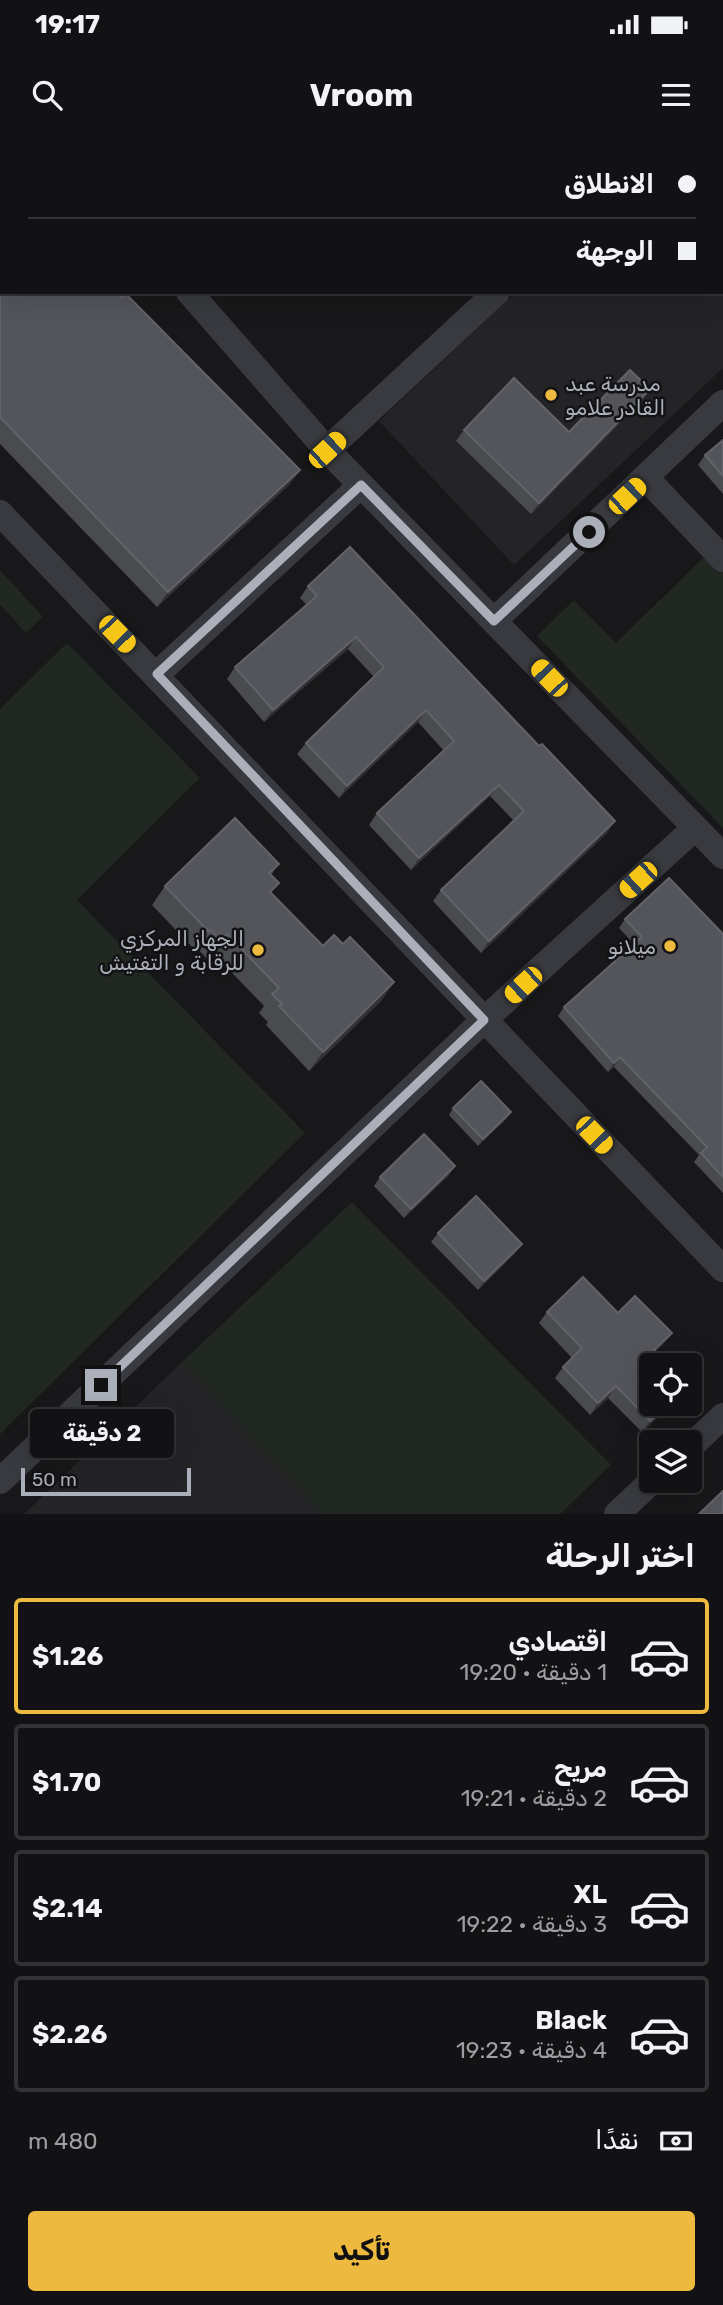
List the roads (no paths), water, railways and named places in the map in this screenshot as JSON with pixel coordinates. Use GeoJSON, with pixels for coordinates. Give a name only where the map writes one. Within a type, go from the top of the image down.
{"type":"FeatureCollection","features":[{"type":"Feature","properties":{"kind":"street"},"geometry":{"type":"LineString","coordinates":[[191,294],[327,450],[723,856]]}},
{"type":"Feature","properties":{"kind":"street"},"geometry":{"type":"LineString","coordinates":[[327,450],[495,294]]}},
{"type":"Feature","properties":{"kind":"street"},"geometry":{"type":"LineString","coordinates":[[494,621],[723,403]]}},
{"type":"Feature","properties":{"kind":"street"},"geometry":{"type":"LineString","coordinates":[[646,478],[723,558]]}},
{"type":"Feature","properties":{"kind":"street"},"geometry":{"type":"LineString","coordinates":[[157,674],[361,485]]}},
{"type":"Feature","properties":{"kind":"street"},"geometry":{"type":"LineString","coordinates":[[0,513],[157,674],[723,1269]]}},
{"type":"Feature","properties":{"kind":"street"},"geometry":{"type":"LineString","coordinates":[[0,1481],[484,1020],[695,828]]}},
{"type":"Feature","properties":{"kind":"street"},"geometry":{"type":"LineString","coordinates":[[702,1436],[723,1416]]}},
{"type":"Feature","properties":{"kind":"street"},"geometry":{"type":"LineString","coordinates":[[617,1514],[639,1493]]}},
{"type":"Feature","properties":{"kind":"place","name":"مدرسة عبد القادر علامو"},"geometry":{"type":"Point","coordinates":[551,395]}},
{"type":"Feature","properties":{"kind":"place","name":"ميلانو"},"geometry":{"type":"Point","coordinates":[670,946]}},
{"type":"Feature","properties":{"kind":"place","name":"الجهاز المركزي للرقابة و التفتيش"},"geometry":{"type":"Point","coordinates":[258,950]}}]}
